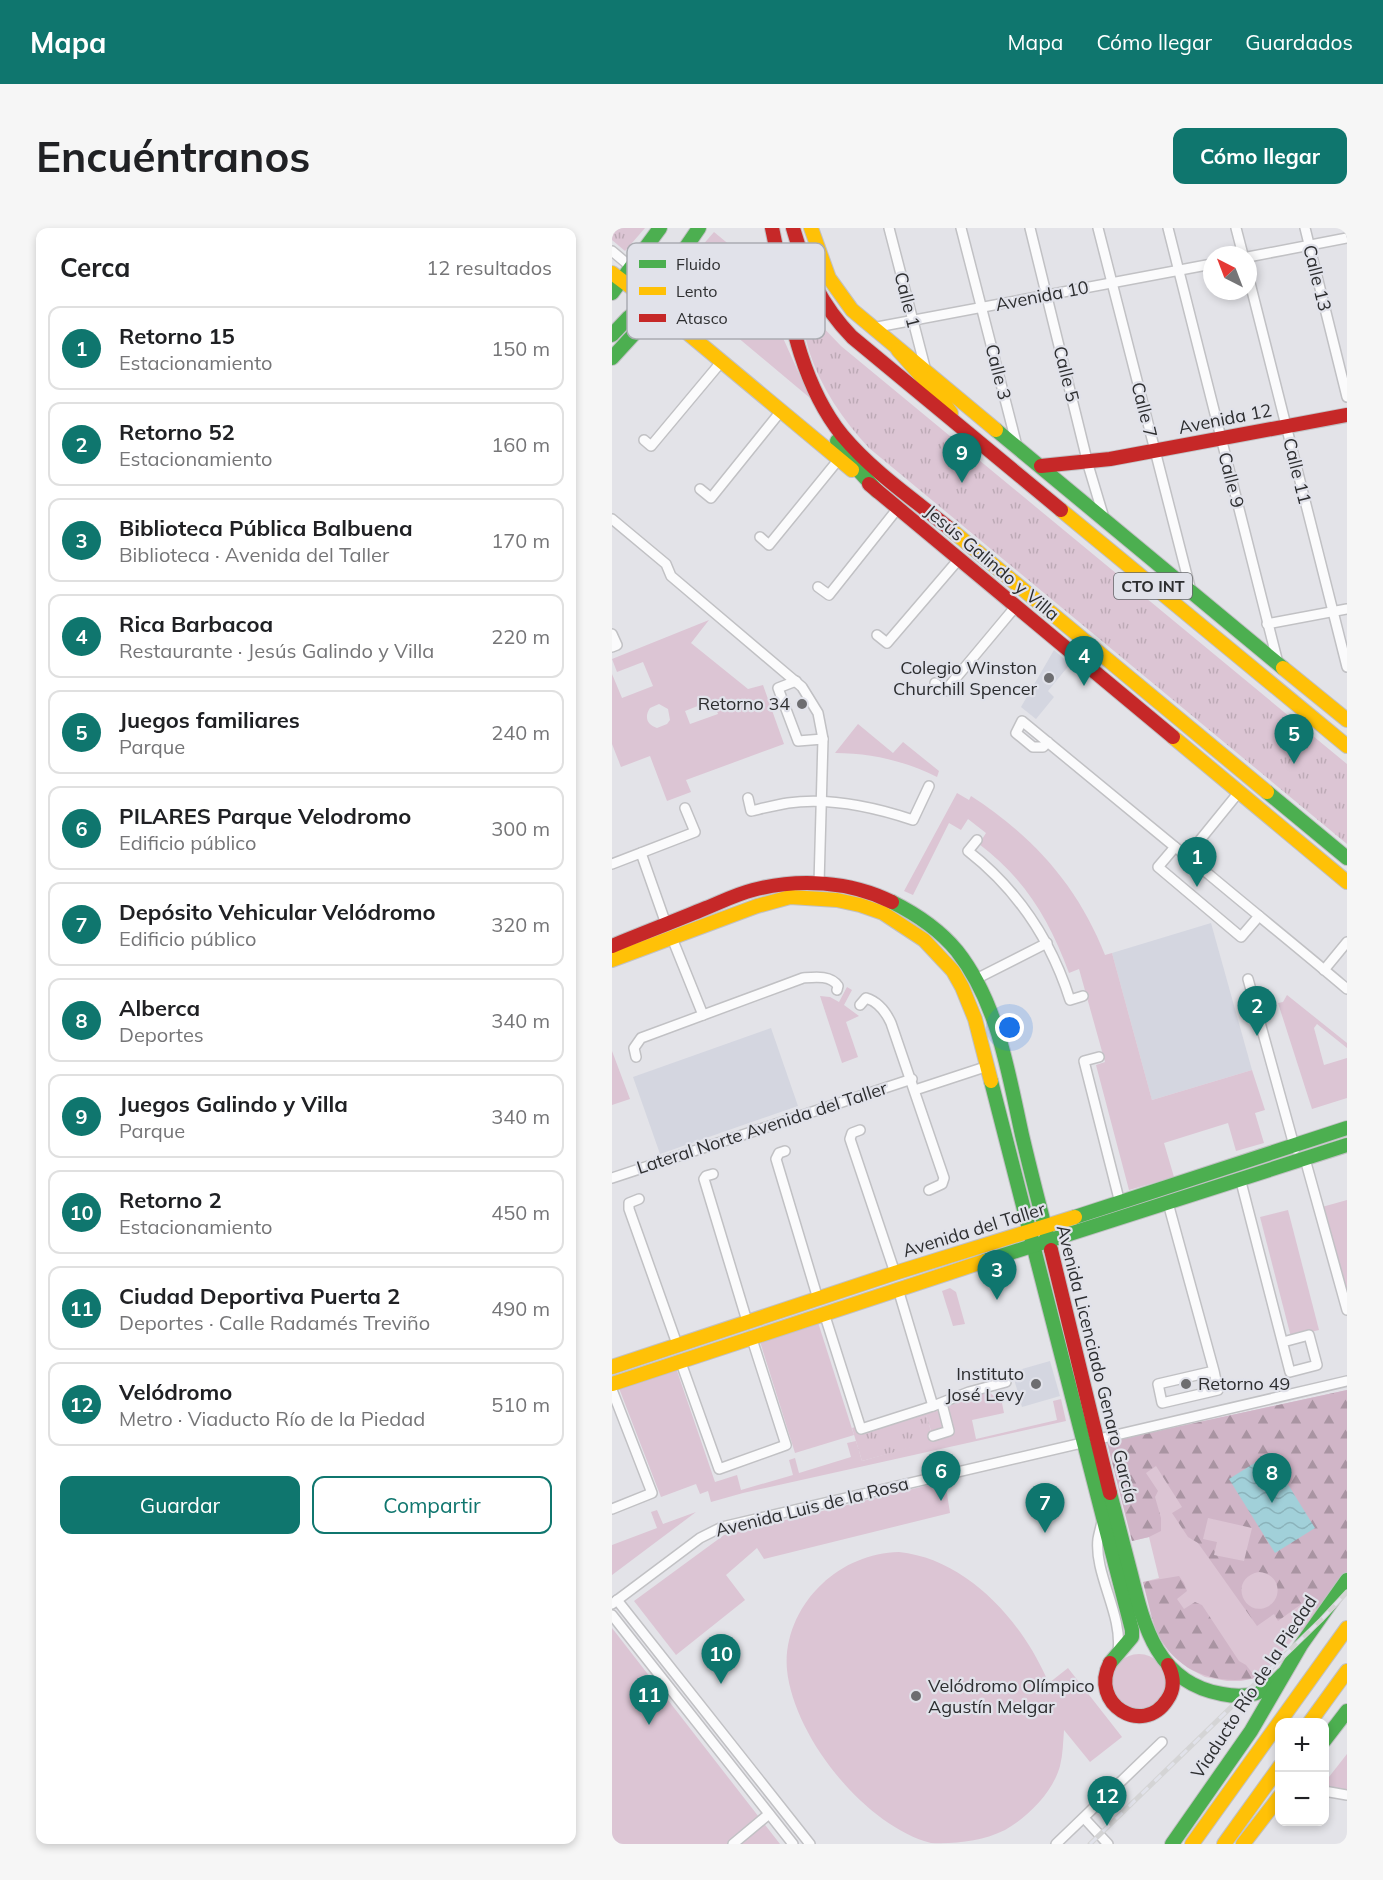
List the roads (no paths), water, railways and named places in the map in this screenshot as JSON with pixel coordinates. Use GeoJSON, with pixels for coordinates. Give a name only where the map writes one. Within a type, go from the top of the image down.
{"type":"FeatureCollection","features":[{"type":"Feature","properties":{"kind":"main road"},"geometry":{"type":"LineString","coordinates":[[649,243],[660,228]]}},
{"type":"Feature","properties":{"kind":"main road"},"geometry":{"type":"LineString","coordinates":[[689,243],[699,228]]}},
{"type":"Feature","properties":{"kind":"main road"},"geometry":{"type":"LineString","coordinates":[[772,228],[776,243]]}},
{"type":"Feature","properties":{"kind":"main road","name":"CTO INT"},"geometry":{"type":"LineString","coordinates":[[793,228],[797,243]]}},
{"type":"Feature","properties":{"kind":"main road","name":"CTO INT"},"geometry":{"type":"LineString","coordinates":[[811,228],[815,243]]}},
{"type":"Feature","properties":{"kind":"main road","name":"CTO INT"},"geometry":{"type":"LineString","coordinates":[[825,270],[832,285],[850,309],[872,328],[1347,720]]}},
{"type":"Feature","properties":{"kind":"main road"},"geometry":{"type":"LineString","coordinates":[[612,293],[615,279]]}},
{"type":"Feature","properties":{"kind":"main road","name":"CTO INT"},"geometry":{"type":"LineString","coordinates":[[825,305],[832,316],[864,347],[1347,746]]}},
{"type":"Feature","properties":{"kind":"main road"},"geometry":{"type":"LineString","coordinates":[[612,335],[627,319]]}},
{"type":"Feature","properties":{"kind":"main road"},"geometry":{"type":"LineString","coordinates":[[612,358],[631,339]]}},
{"type":"Feature","properties":{"kind":"main road","name":"Jesús Galindo y Villa"},"geometry":{"type":"LineString","coordinates":[[694,339],[1347,882]]}},
{"type":"Feature","properties":{"kind":"main road"},"geometry":{"type":"LineString","coordinates":[[798,339],[840,447],[877,491]]}},
{"type":"Feature","properties":{"kind":"main road"},"geometry":{"type":"LineString","coordinates":[[898,350],[912,369],[939,394],[960,426]]}},
{"type":"Feature","properties":{"kind":"main road"},"geometry":{"type":"LineString","coordinates":[[820,399],[844,438],[874,466],[1347,858]]}},
{"type":"Feature","properties":{"kind":"main road","name":"Avenida 12"},"geometry":{"type":"LineString","coordinates":[[1045,470],[1088,464],[1347,415]]}},
{"type":"Feature","properties":{"kind":"main road","name":"Avenida Licenciado Genaro García"},"geometry":{"type":"LineString","coordinates":[[613,953],[666,924],[751,890],[771,884],[794,882],[869,892],[905,906],[941,934],[957,950],[976,979],[992,1015],[1049,1242],[1090,1440],[1104,1515],[1132,1630],[1132,1637],[1118,1651],[1107,1671],[1105,1688],[1110,1701],[1129,1715],[1145,1717],[1158,1712],[1164,1707],[1173,1686],[1172,1671],[1151,1641],[1142,1618],[1090,1440],[1030,1232],[975,1019],[962,987],[939,955],[924,940],[897,920],[860,905],[837,900],[790,897],[757,906],[672,938],[613,953]]}},
{"type":"Feature","properties":{"kind":"main road"},"geometry":{"type":"LineString","coordinates":[[751,890],[757,906]]}},
{"type":"Feature","properties":{"kind":"main road"},"geometry":{"type":"LineString","coordinates":[[897,920],[905,906]]}},
{"type":"Feature","properties":{"kind":"main road"},"geometry":{"type":"LineString","coordinates":[[975,1019],[992,1015]]}},
{"type":"Feature","properties":{"kind":"main road","name":"Avenida del Taller"},"geometry":{"type":"LineString","coordinates":[[612,1368],[747,1321],[1030,1232],[1347,1128]]}},
{"type":"Feature","properties":{"kind":"main road","name":"Avenida del Taller"},"geometry":{"type":"LineString","coordinates":[[612,1384],[751,1336],[1347,1145]]}},
{"type":"Feature","properties":{"kind":"main road"},"geometry":{"type":"LineString","coordinates":[[1197,1178],[1202,1192]]}},
{"type":"Feature","properties":{"kind":"main road"},"geometry":{"type":"LineString","coordinates":[[789,1308],[793,1323]]}},
{"type":"Feature","properties":{"kind":"main road","name":"Viaducto Río de la Piedad"},"geometry":{"type":"LineString","coordinates":[[1172,1844],[1251,1731],[1323,1612],[1347,1580]]}},
{"type":"Feature","properties":{"kind":"main road","name":"Viaducto Río de la Piedad"},"geometry":{"type":"LineString","coordinates":[[1192,1844],[1347,1628]]}},
{"type":"Feature","properties":{"kind":"main road","name":"Avenida Licenciado Genaro García"},"geometry":{"type":"LineString","coordinates":[[1167,1664],[1194,1686],[1215,1694],[1233,1696],[1247,1697],[1259,1694],[1284,1674]]}},
{"type":"Feature","properties":{"kind":"main road"},"geometry":{"type":"LineString","coordinates":[[1313,1718],[1347,1671]]}},
{"type":"Feature","properties":{"kind":"main road"},"geometry":{"type":"LineString","coordinates":[[1329,1734],[1347,1711]]}},
{"type":"Feature","properties":{"kind":"main road"},"geometry":{"type":"LineString","coordinates":[[1224,1844],[1276,1772]]}},
{"type":"Feature","properties":{"kind":"main road"},"geometry":{"type":"LineString","coordinates":[[1243,1844],[1275,1803]]}},
{"type":"Feature","properties":{"kind":"street","name":"Calle 1"},"geometry":{"type":"LineString","coordinates":[[889,228],[926,371]]}},
{"type":"Feature","properties":{"kind":"street","name":"Calle 3"},"geometry":{"type":"LineString","coordinates":[[962,228],[1017,446]]}},
{"type":"Feature","properties":{"kind":"street","name":"Calle 5"},"geometry":{"type":"LineString","coordinates":[[1030,228],[1088,464],[1104,518]]}},
{"type":"Feature","properties":{"kind":"street","name":"Calle 7"},"geometry":{"type":"LineString","coordinates":[[1098,228],[1191,591]]}},
{"type":"Feature","properties":{"kind":"street","name":"Calle 9"},"geometry":{"type":"LineString","coordinates":[[1168,228],[1278,663]]}},
{"type":"Feature","properties":{"kind":"street"},"geometry":{"type":"LineString","coordinates":[[1236,228],[1241,246]]}},
{"type":"Feature","properties":{"kind":"street","name":"Calle 13"},"geometry":{"type":"LineString","coordinates":[[1305,228],[1347,397]]}},
{"type":"Feature","properties":{"kind":"street"},"geometry":{"type":"LineString","coordinates":[[1257,255],[1347,238]]}},
{"type":"Feature","properties":{"kind":"street"},"geometry":{"type":"LineString","coordinates":[[612,251],[627,264]]}},
{"type":"Feature","properties":{"kind":"street","name":"Avenida 10"},"geometry":{"type":"LineString","coordinates":[[872,328],[1203,266]]}},
{"type":"Feature","properties":{"kind":"street","name":"Calle 11"},"geometry":{"type":"LineString","coordinates":[[1254,300],[1347,667]]}},
{"type":"Feature","properties":{"kind":"street"},"geometry":{"type":"LineString","coordinates":[[644,440],[651,446],[722,362]]}},
{"type":"Feature","properties":{"kind":"street"},"geometry":{"type":"LineString","coordinates":[[700,489],[711,498],[781,411]]}},
{"type":"Feature","properties":{"kind":"street"},"geometry":{"type":"LineString","coordinates":[[760,537],[769,545],[839,459]]}},
{"type":"Feature","properties":{"kind":"street"},"geometry":{"type":"LineString","coordinates":[[818,587],[829,595],[898,508]]}},
{"type":"Feature","properties":{"kind":"street"},"geometry":{"type":"LineString","coordinates":[[612,519],[663,562],[671,576],[796,681],[807,693],[818,713],[824,739],[819,884]]}},
{"type":"Feature","properties":{"kind":"street"},"geometry":{"type":"LineString","coordinates":[[877,635],[887,643],[959,559]]}},
{"type":"Feature","properties":{"kind":"street"},"geometry":{"type":"LineString","coordinates":[[935,683],[945,691],[1016,606]]}},
{"type":"Feature","properties":{"kind":"street"},"geometry":{"type":"LineString","coordinates":[[1268,624],[1347,609]]}},
{"type":"Feature","properties":{"kind":"street"},"geometry":{"type":"LineString","coordinates":[[612,634],[617,645],[612,647]]}},
{"type":"Feature","properties":{"kind":"street"},"geometry":{"type":"LineString","coordinates":[[796,681],[778,688],[798,741],[824,739]]}},
{"type":"Feature","properties":{"kind":"street"},"geometry":{"type":"LineString","coordinates":[[1048,742],[1347,989]]}},
{"type":"Feature","properties":{"kind":"street"},"geometry":{"type":"LineString","coordinates":[[748,798],[752,811],[788,803],[822,802],[875,808],[913,820],[929,786]]}},
{"type":"Feature","properties":{"kind":"street"},"geometry":{"type":"LineString","coordinates":[[1187,856],[1239,792]]}},
{"type":"Feature","properties":{"kind":"street"},"geometry":{"type":"LineString","coordinates":[[612,864],[694,832],[685,808]]}},
{"type":"Feature","properties":{"kind":"street"},"geometry":{"type":"LineString","coordinates":[[977,840],[969,851],[1009,888],[1032,917],[1047,943],[1070,1000],[1083,996]]}},
{"type":"Feature","properties":{"kind":"street"},"geometry":{"type":"LineString","coordinates":[[1175,847],[1158,867],[1232,930],[1241,937],[1259,916]]}},
{"type":"Feature","properties":{"kind":"street"},"geometry":{"type":"LineString","coordinates":[[641,853],[666,924]]}},
{"type":"Feature","properties":{"kind":"street"},"geometry":{"type":"LineString","coordinates":[[672,938],[703,1015]]}},
{"type":"Feature","properties":{"kind":"street"},"geometry":{"type":"LineString","coordinates":[[1324,970],[1347,942]]}},
{"type":"Feature","properties":{"kind":"street"},"geometry":{"type":"LineString","coordinates":[[976,979],[1047,943]]}},
{"type":"Feature","properties":{"kind":"street"},"geometry":{"type":"LineString","coordinates":[[636,1058],[634,1048],[638,1041],[802,978],[826,978],[837,984],[837,990]]}},
{"type":"Feature","properties":{"kind":"street"},"geometry":{"type":"LineString","coordinates":[[1248,979],[1294,1145],[1301,1160],[1347,1310]]}},
{"type":"Feature","properties":{"kind":"street"},"geometry":{"type":"LineString","coordinates":[[860,1005],[863,999],[868,998],[878,1004],[888,1015],[912,1079],[944,1178],[942,1184],[929,1190]]}},
{"type":"Feature","properties":{"kind":"street"},"geometry":{"type":"LineString","coordinates":[[1099,1057],[1084,1061],[1120,1203]]}},
{"type":"Feature","properties":{"kind":"street"},"geometry":{"type":"LineString","coordinates":[[915,1090],[988,1066]]}},
{"type":"Feature","properties":{"kind":"street","name":"Lateral Norte Avenida del Taller"},"geometry":{"type":"LineString","coordinates":[[612,1178],[912,1079]]}},
{"type":"Feature","properties":{"kind":"street"},"geometry":{"type":"LineString","coordinates":[[860,1130],[852,1133],[850,1139],[895,1273]]}},
{"type":"Feature","properties":{"kind":"street"},"geometry":{"type":"LineString","coordinates":[[784,1151],[778,1153],[776,1159],[819,1299]]}},
{"type":"Feature","properties":{"kind":"street"},"geometry":{"type":"LineString","coordinates":[[713,1174],[704,1179],[747,1321]]}},
{"type":"Feature","properties":{"kind":"street"},"geometry":{"type":"LineString","coordinates":[[1240,1178],[1290,1372],[1317,1365],[1309,1335],[1283,1342]]}},
{"type":"Feature","properties":{"kind":"street"},"geometry":{"type":"LineString","coordinates":[[639,1199],[629,1203],[629,1209],[677,1344]]}},
{"type":"Feature","properties":{"kind":"street"},"geometry":{"type":"LineString","coordinates":[[1168,1203],[1214,1371],[1218,1389],[1162,1403],[1158,1384],[1214,1371]]}},
{"type":"Feature","properties":{"kind":"street"},"geometry":{"type":"LineString","coordinates":[[898,1289],[937,1405],[949,1431],[933,1436]]}},
{"type":"Feature","properties":{"kind":"street"},"geometry":{"type":"LineString","coordinates":[[824,1313],[861,1429],[937,1405],[969,1392],[1006,1382]]}},
{"type":"Feature","properties":{"kind":"street"},"geometry":{"type":"LineString","coordinates":[[680,1360],[718,1469],[786,1445],[751,1336]]}},
{"type":"Feature","properties":{"kind":"street","name":"Avenida Luis de la Rosa"},"geometry":{"type":"LineString","coordinates":[[615,1602],[700,1538],[722,1527],[1347,1381]]}},
{"type":"Feature","properties":{"kind":"street"},"geometry":{"type":"LineString","coordinates":[[612,1390],[652,1493],[612,1509]]}},
{"type":"Feature","properties":{"kind":"street"},"geometry":{"type":"LineString","coordinates":[[615,1602],[810,1844]]}},
{"type":"Feature","properties":{"kind":"street"},"geometry":{"type":"LineString","coordinates":[[612,1615],[793,1844]]}},
{"type":"Feature","properties":{"kind":"street"},"geometry":{"type":"LineString","coordinates":[[1056,1844],[1162,1742]]}},
{"type":"Feature","properties":{"kind":"street"},"geometry":{"type":"LineString","coordinates":[[1329,1792],[1347,1795]]}},
{"type":"Feature","properties":{"kind":"street"},"geometry":{"type":"LineString","coordinates":[[733,1844],[769,1814]]}},
{"type":"Feature","properties":{"kind":"street"},"geometry":{"type":"LineString","coordinates":[[1083,1818],[1108,1844]]}},
{"type":"Feature","properties":{"kind":"water"},"geometry":{"type":"Polygon","coordinates":[[[1269,1454],[1315,1528],[1275,1553],[1229,1479],[1269,1454]]]}},
{"type":"Feature","properties":{"kind":"railway"},"geometry":{"type":"LineString","coordinates":[[1090,1844],[1347,1592]]}},
{"type":"Feature","properties":{"kind":"place","name":"Juegos Galindo y Villa"},"geometry":{"type":"Point","coordinates":[962,483]}},
{"type":"Feature","properties":{"kind":"place","name":"Colegio Winston Churchill Spencer"},"geometry":{"type":"Point","coordinates":[1049,678]}},
{"type":"Feature","properties":{"kind":"place","name":"Rica Barbacoa"},"geometry":{"type":"Point","coordinates":[1084,686]}},
{"type":"Feature","properties":{"kind":"place","name":"Retorno 34"},"geometry":{"type":"Point","coordinates":[802,704]}},
{"type":"Feature","properties":{"kind":"place","name":"Juegos familiares"},"geometry":{"type":"Point","coordinates":[1294,764]}},
{"type":"Feature","properties":{"kind":"place","name":"Retorno 15"},"geometry":{"type":"Point","coordinates":[1197,887]}},
{"type":"Feature","properties":{"kind":"place","name":"Retorno 52"},"geometry":{"type":"Point","coordinates":[1257,1036]}},
{"type":"Feature","properties":{"kind":"place","name":"Biblioteca Pública Balbuena"},"geometry":{"type":"Point","coordinates":[997,1300]}},
{"type":"Feature","properties":{"kind":"place","name":"Instituto José Levy"},"geometry":{"type":"Point","coordinates":[1036,1384]}},
{"type":"Feature","properties":{"kind":"place","name":"Retorno 49"},"geometry":{"type":"Point","coordinates":[1186,1384]}},
{"type":"Feature","properties":{"kind":"place","name":"PILARES Parque Velodromo"},"geometry":{"type":"Point","coordinates":[941,1501]}},
{"type":"Feature","properties":{"kind":"place","name":"Alberca"},"geometry":{"type":"Point","coordinates":[1272,1503]}},
{"type":"Feature","properties":{"kind":"place","name":"Depósito Vehicular Velódromo"},"geometry":{"type":"Point","coordinates":[1045,1533]}},
{"type":"Feature","properties":{"kind":"place","name":"Retorno 2"},"geometry":{"type":"Point","coordinates":[721,1684]}},
{"type":"Feature","properties":{"kind":"place","name":"Velódromo Olímpico Agustín Melgar"},"geometry":{"type":"Point","coordinates":[916,1696]}},
{"type":"Feature","properties":{"kind":"place","name":"Ciudad Deportiva Puerta 2"},"geometry":{"type":"Point","coordinates":[649,1725]}},
{"type":"Feature","properties":{"kind":"place","name":"Velódromo"},"geometry":{"type":"Point","coordinates":[1107,1826]}}]}
